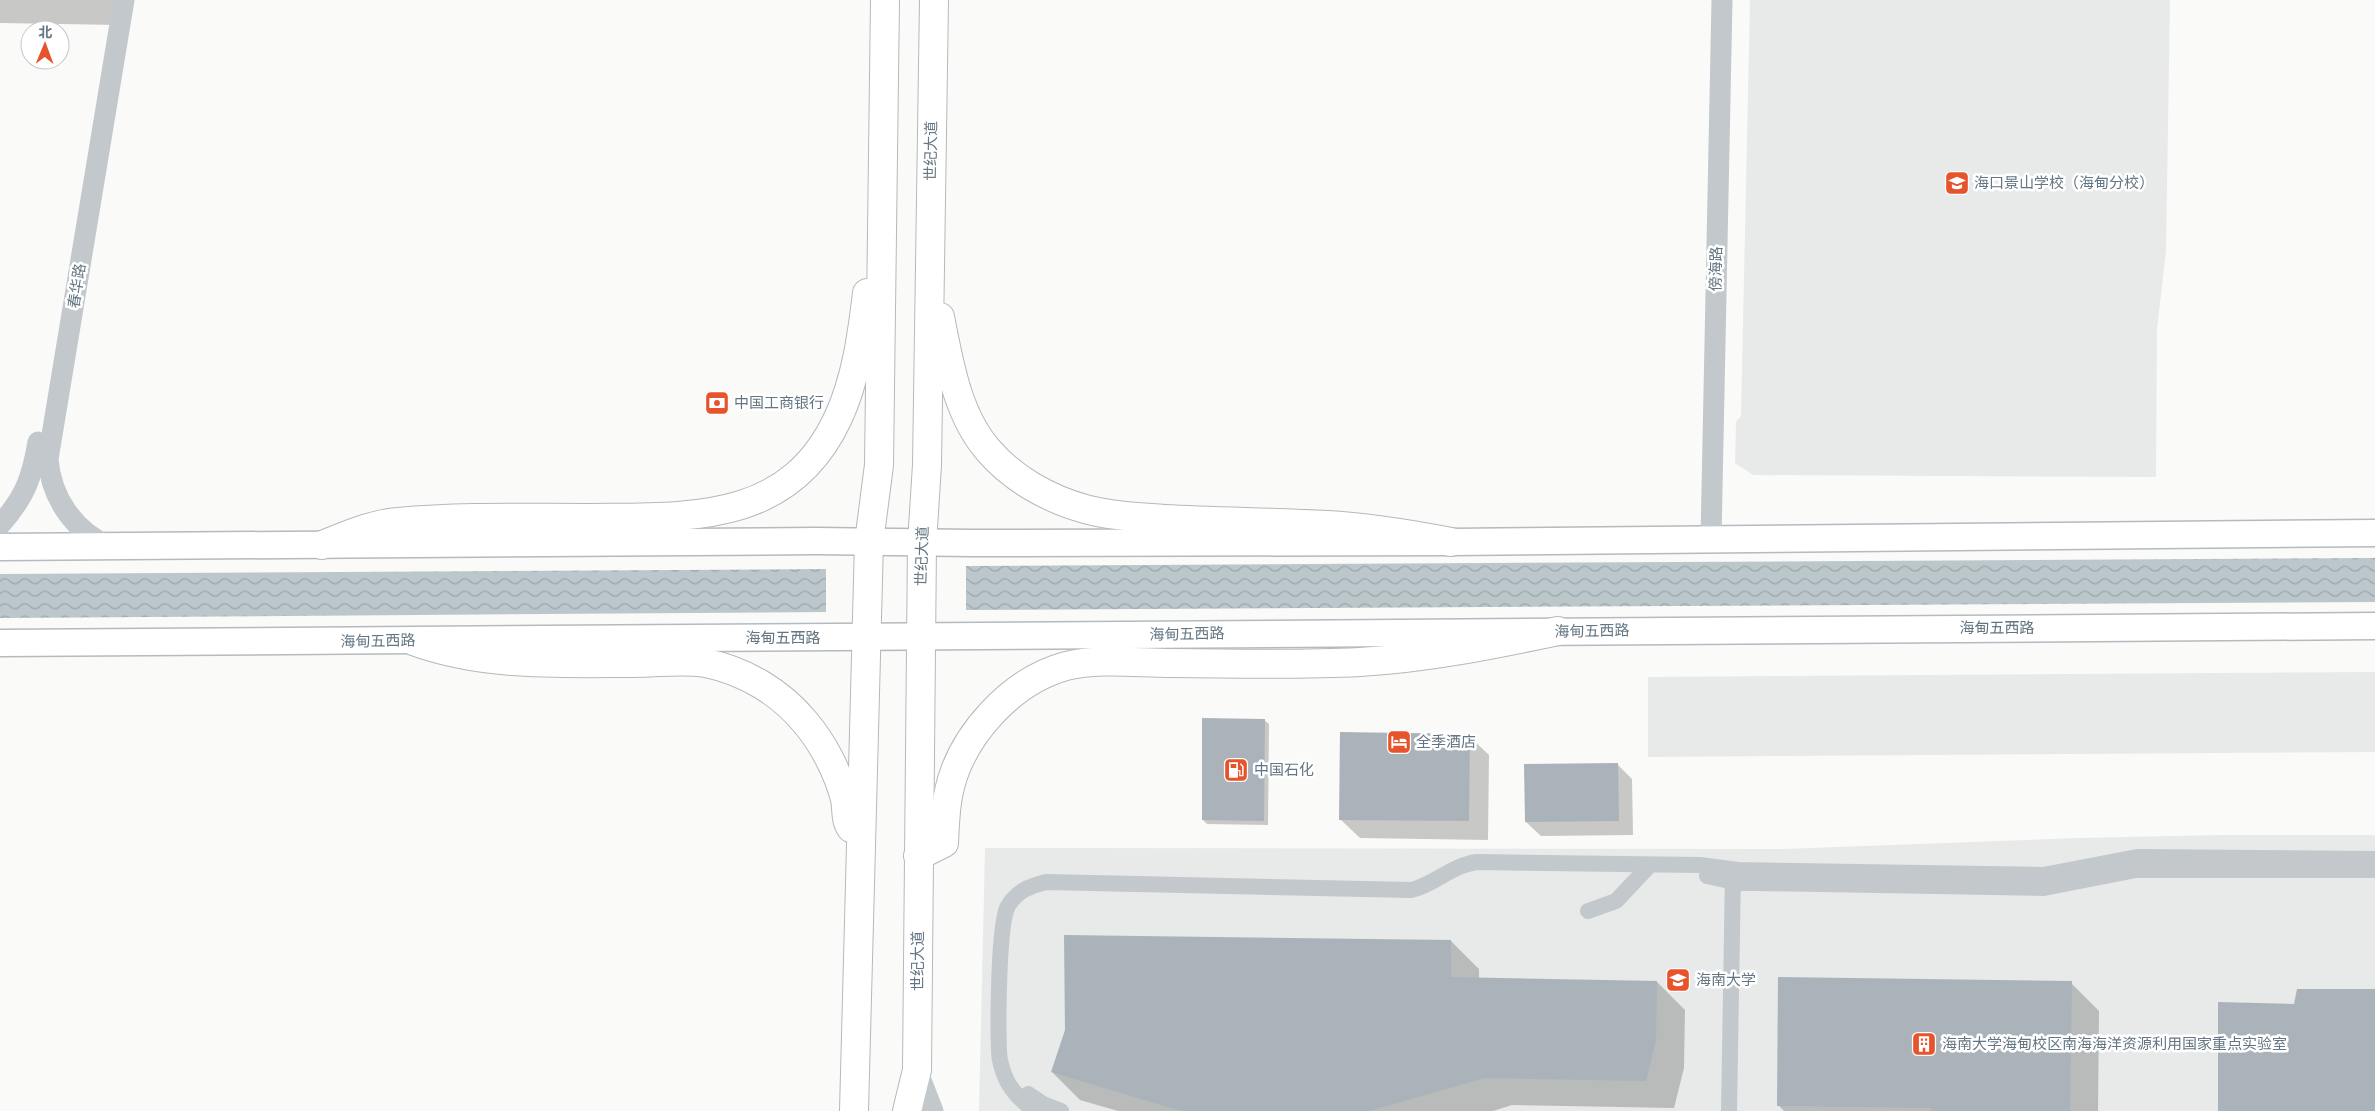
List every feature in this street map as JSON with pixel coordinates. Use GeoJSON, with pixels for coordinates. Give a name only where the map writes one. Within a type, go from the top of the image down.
{"type":"FeatureCollection","features":[{"type":"Feature","properties":{"kind":"highway"},"geometry":{"type":"LineString","coordinates":[[854,1111],[869,542],[879,465],[885,0]]}},
{"type":"Feature","properties":{"kind":"highway","name":"世纪大道"},"geometry":{"type":"LineString","coordinates":[[906,1111],[917,1070],[922,542],[927,465],[934,0]]}},
{"type":"Feature","properties":{"kind":"highway"},"geometry":{"type":"LineString","coordinates":[[322,545],[368,528],[396,522],[448,519],[680,517],[723,511],[770,493],[808,464],[824,443],[838,418],[854,372],[869,272],[882,234]]}},
{"type":"Feature","properties":{"kind":"highway"},"geometry":{"type":"LineString","coordinates":[[930,248],[940,271],[939,311],[946,347],[958,394],[970,424],[988,450],[1011,472],[1044,493],[1085,509],[1137,517],[1345,526],[1384,530],[1450,542]]}},
{"type":"Feature","properties":{"kind":"highway"},"geometry":{"type":"LineString","coordinates":[[918,856],[944,843],[949,790],[957,767],[980,728],[1007,699],[1044,675],[1066,666],[1127,662],[1217,664],[1360,662],[1465,651],[1558,631]]}},
{"type":"Feature","properties":{"kind":"highway"},"geometry":{"type":"LineString","coordinates":[[413,641],[438,650],[529,663],[704,663],[750,678],[776,694],[810,729],[836,775],[845,800],[848,823],[860,841]]}},
{"type":"Feature","properties":{"kind":"main road"},"geometry":{"type":"LineString","coordinates":[[0,547],[869,542],[1450,542],[2375,533]]}},
{"type":"Feature","properties":{"kind":"main road","name":"海甸五西路"},"geometry":{"type":"LineString","coordinates":[[0,643],[921,638],[1558,631],[2375,626]]}},
{"type":"Feature","properties":{"kind":"street","name":"春华路"},"geometry":{"type":"LineString","coordinates":[[0,525],[23,497],[33,470],[112,0]]}},
{"type":"Feature","properties":{"kind":"street","name":"春华路"},"geometry":{"type":"LineString","coordinates":[[110,547],[90,536],[73,521],[51,482],[48,459],[124,0]]}},
{"type":"Feature","properties":{"kind":"street","name":"傍海路"},"geometry":{"type":"LineString","coordinates":[[1717,539],[1722,0]]}},
{"type":"Feature","properties":{"kind":"street","name":"傍海路"},"geometry":{"type":"LineString","coordinates":[[1717,539],[1733,0]]}},
{"type":"Feature","properties":{"kind":"street"},"geometry":{"type":"LineString","coordinates":[[1036,1111],[1020,1101],[1007,1080],[999,1053],[1002,925],[1008,907],[1015,896],[1028,886],[1046,882],[1411,890],[1420,888],[1464,864],[1477,862],[1644,870],[1716,876],[2043,875],[2137,857],[2375,859]]}},
{"type":"Feature","properties":{"kind":"street"},"geometry":{"type":"LineString","coordinates":[[1588,911],[1616,901],[1644,870]]}},
{"type":"Feature","properties":{"kind":"street"},"geometry":{"type":"LineString","coordinates":[[1061,1111],[1043,1104],[1026,1093],[1016,1077],[1009,1052],[1013,926],[1017,912],[1033,896],[1045,893],[1410,898],[1429,894],[1466,874],[1644,870]]}},
{"type":"Feature","properties":{"kind":"street"},"geometry":{"type":"LineString","coordinates":[[1737,876],[2044,888],[2136,870],[2375,870]]}},
{"type":"Feature","properties":{"kind":"street"},"geometry":{"type":"LineString","coordinates":[[1729,1111],[1737,876]]}},
{"type":"Feature","properties":{"kind":"street"},"geometry":{"type":"LineString","coordinates":[[1736,1111],[1737,876]]}},
{"type":"Feature","properties":{"kind":"street"},"geometry":{"type":"LineString","coordinates":[[917,1070],[933,1111]]}},
{"type":"Feature","properties":{"kind":"shaded area","name":"海口景山学校（海甸分校）"},"geometry":{"type":"Polygon","coordinates":[[[1750,0],[2170,0],[2166,251],[2157,329],[2156,477],[1753,475],[1735,463],[1736,422],[1741,416],[1750,0]]]}},
{"type":"Feature","properties":{"kind":"shaded area"},"geometry":{"type":"Polygon","coordinates":[[[2375,672],[2375,752],[1648,757],[1648,677],[2375,672]]]}},
{"type":"Feature","properties":{"kind":"shaded area","name":"海南大学"},"geometry":{"type":"Polygon","coordinates":[[[2219,835],[2375,835],[2375,1111],[979,1111],[985,848],[1784,849],[2078,838],[2219,835]]]}},
{"type":"Feature","properties":{"kind":"water"},"geometry":{"type":"Polygon","coordinates":[[[2375,558],[2375,602],[966,610],[966,566],[2375,558]]]}},
{"type":"Feature","properties":{"kind":"water"},"geometry":{"type":"Polygon","coordinates":[[[826,569],[826,612],[0,618],[0,574],[826,569]]]}},
{"type":"Feature","properties":{"kind":"building"},"geometry":{"type":"Polygon","coordinates":[[[1202,718],[1265,719],[1264,821],[1202,820],[1202,718]]]}},
{"type":"Feature","properties":{"kind":"building"},"geometry":{"type":"Polygon","coordinates":[[[1340,732],[1470,734],[1469,821],[1339,820],[1340,732]]]}},
{"type":"Feature","properties":{"kind":"building"},"geometry":{"type":"Polygon","coordinates":[[[1618,763],[1619,821],[1525,822],[1524,764],[1618,763]]]}},
{"type":"Feature","properties":{"kind":"building"},"geometry":{"type":"Polygon","coordinates":[[[1064,935],[1451,940],[1451,977],[1657,981],[1656,1040],[1646,1081],[1484,1078],[1370,1111],[1181,1111],[1051,1072],[1065,1030],[1064,935]]]}},
{"type":"Feature","properties":{"kind":"building","name":"海南大学海甸校区南海海洋资源利用国家重点实验室"},"geometry":{"type":"Polygon","coordinates":[[[1778,977],[2072,981],[2070,1111],[1931,1111],[1931,1108],[1777,1106],[1778,977]]]}},
{"type":"Feature","properties":{"kind":"building"},"geometry":{"type":"Polygon","coordinates":[[[2297,989],[2375,989],[2375,1111],[2218,1111],[2218,1002],[2294,1004],[2297,989]]]}},
{"type":"Feature","properties":{"kind":"place","name":"海口景山学校（海甸分校）"},"geometry":{"type":"Point","coordinates":[1957,183]}},
{"type":"Feature","properties":{"kind":"place","name":"中国工商银行"},"geometry":{"type":"Point","coordinates":[717,403]}},
{"type":"Feature","properties":{"kind":"place","name":"全季酒店"},"geometry":{"type":"Point","coordinates":[1399,742]}},
{"type":"Feature","properties":{"kind":"place","name":"中国石化"},"geometry":{"type":"Point","coordinates":[1236,770]}},
{"type":"Feature","properties":{"kind":"place","name":"海南大学"},"geometry":{"type":"Point","coordinates":[1678,980]}},
{"type":"Feature","properties":{"kind":"place","name":"海南大学海甸校区南海海洋资源利用国家重点实验室"},"geometry":{"type":"Point","coordinates":[1924,1044]}}]}
